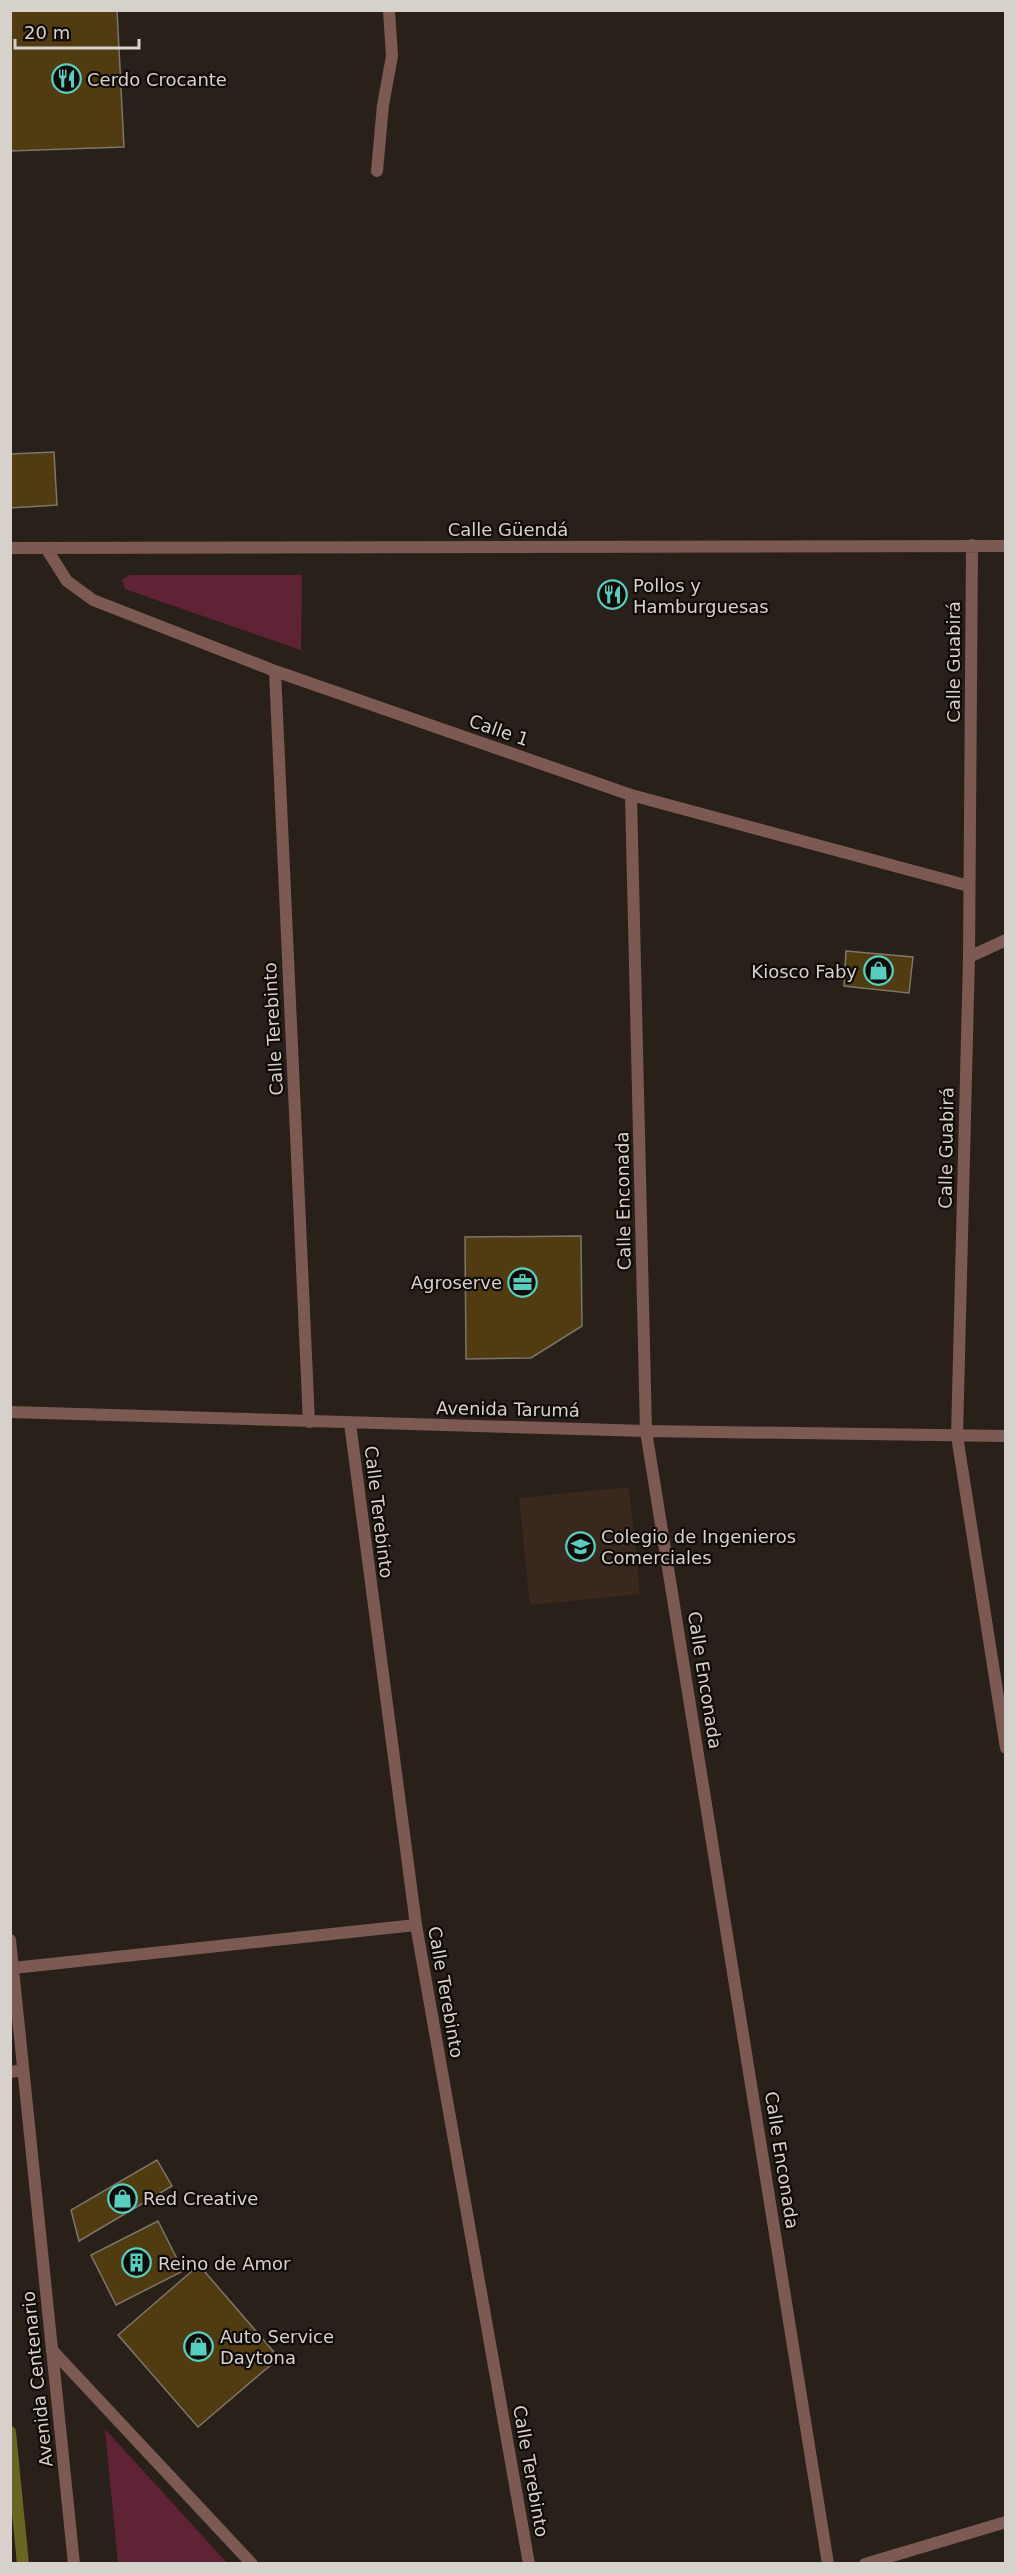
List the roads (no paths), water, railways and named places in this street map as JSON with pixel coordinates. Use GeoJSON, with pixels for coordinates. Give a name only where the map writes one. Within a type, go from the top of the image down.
{"type":"FeatureCollection","features":[{"type":"Feature","properties":{"kind":"street"},"geometry":{"type":"LineString","coordinates":[[377,171],[383,105],[392,56],[389,10]]}},
{"type":"Feature","properties":{"kind":"street","name":"Calle Guabirá"},"geometry":{"type":"LineString","coordinates":[[972,545],[969,957],[957,1436],[1005,1748]]}},
{"type":"Feature","properties":{"kind":"street","name":"Calle Güendá"},"geometry":{"type":"LineString","coordinates":[[10,548],[1005,546]]}},
{"type":"Feature","properties":{"kind":"street","name":"Calle 1"},"geometry":{"type":"LineString","coordinates":[[46,548],[67,581],[93,600],[275,671],[631,795],[969,886]]}},
{"type":"Feature","properties":{"kind":"street","name":"Calle Terebinto"},"geometry":{"type":"LineString","coordinates":[[275,671],[309,1422]]}},
{"type":"Feature","properties":{"kind":"street","name":"Calle Enconada"},"geometry":{"type":"LineString","coordinates":[[631,795],[646,1431],[828,2564]]}},
{"type":"Feature","properties":{"kind":"street"},"geometry":{"type":"LineString","coordinates":[[969,957],[1005,940]]}},
{"type":"Feature","properties":{"kind":"street","name":"Avenida Tarumá"},"geometry":{"type":"LineString","coordinates":[[10,1412],[350,1424],[1005,1437]]}},
{"type":"Feature","properties":{"kind":"street","name":"Calle Terebinto"},"geometry":{"type":"LineString","coordinates":[[350,1424],[416,1924],[529,2564]]}},
{"type":"Feature","properties":{"kind":"street"},"geometry":{"type":"LineString","coordinates":[[13,1968],[416,1924]]}},
{"type":"Feature","properties":{"kind":"street","name":"Avenida Centenario"},"geometry":{"type":"LineString","coordinates":[[10,1940],[17,2071],[52,2350],[74,2564]]}},
{"type":"Feature","properties":{"kind":"street"},"geometry":{"type":"LineString","coordinates":[[52,2350],[252,2564]]}},
{"type":"Feature","properties":{"kind":"street"},"geometry":{"type":"LineString","coordinates":[[865,2564],[1005,2522]]}},
{"type":"Feature","properties":{"kind":"waterway"},"geometry":{"type":"LineString","coordinates":[[10,2432],[23,2564]]}},
{"type":"Feature","properties":{"kind":"place","name":"Cerdo Crocante"},"geometry":{"type":"Point","coordinates":[66,79]}},
{"type":"Feature","properties":{"kind":"place","name":"Pollos y Hamburguesas"},"geometry":{"type":"Point","coordinates":[612,595]}},
{"type":"Feature","properties":{"kind":"place","name":"Kiosco Faby"},"geometry":{"type":"Point","coordinates":[878,971]}},
{"type":"Feature","properties":{"kind":"place","name":"Agroserve"},"geometry":{"type":"Point","coordinates":[523,1282]}},
{"type":"Feature","properties":{"kind":"place","name":"Colegio de Ingenieros Comerciales"},"geometry":{"type":"Point","coordinates":[580,1546]}},
{"type":"Feature","properties":{"kind":"place","name":"Red Creative"},"geometry":{"type":"Point","coordinates":[122,2198]}},
{"type":"Feature","properties":{"kind":"place","name":"Reino de Amor"},"geometry":{"type":"Point","coordinates":[137,2263]}},
{"type":"Feature","properties":{"kind":"place","name":"Auto Service Daytona"},"geometry":{"type":"Point","coordinates":[199,2346]}}]}
